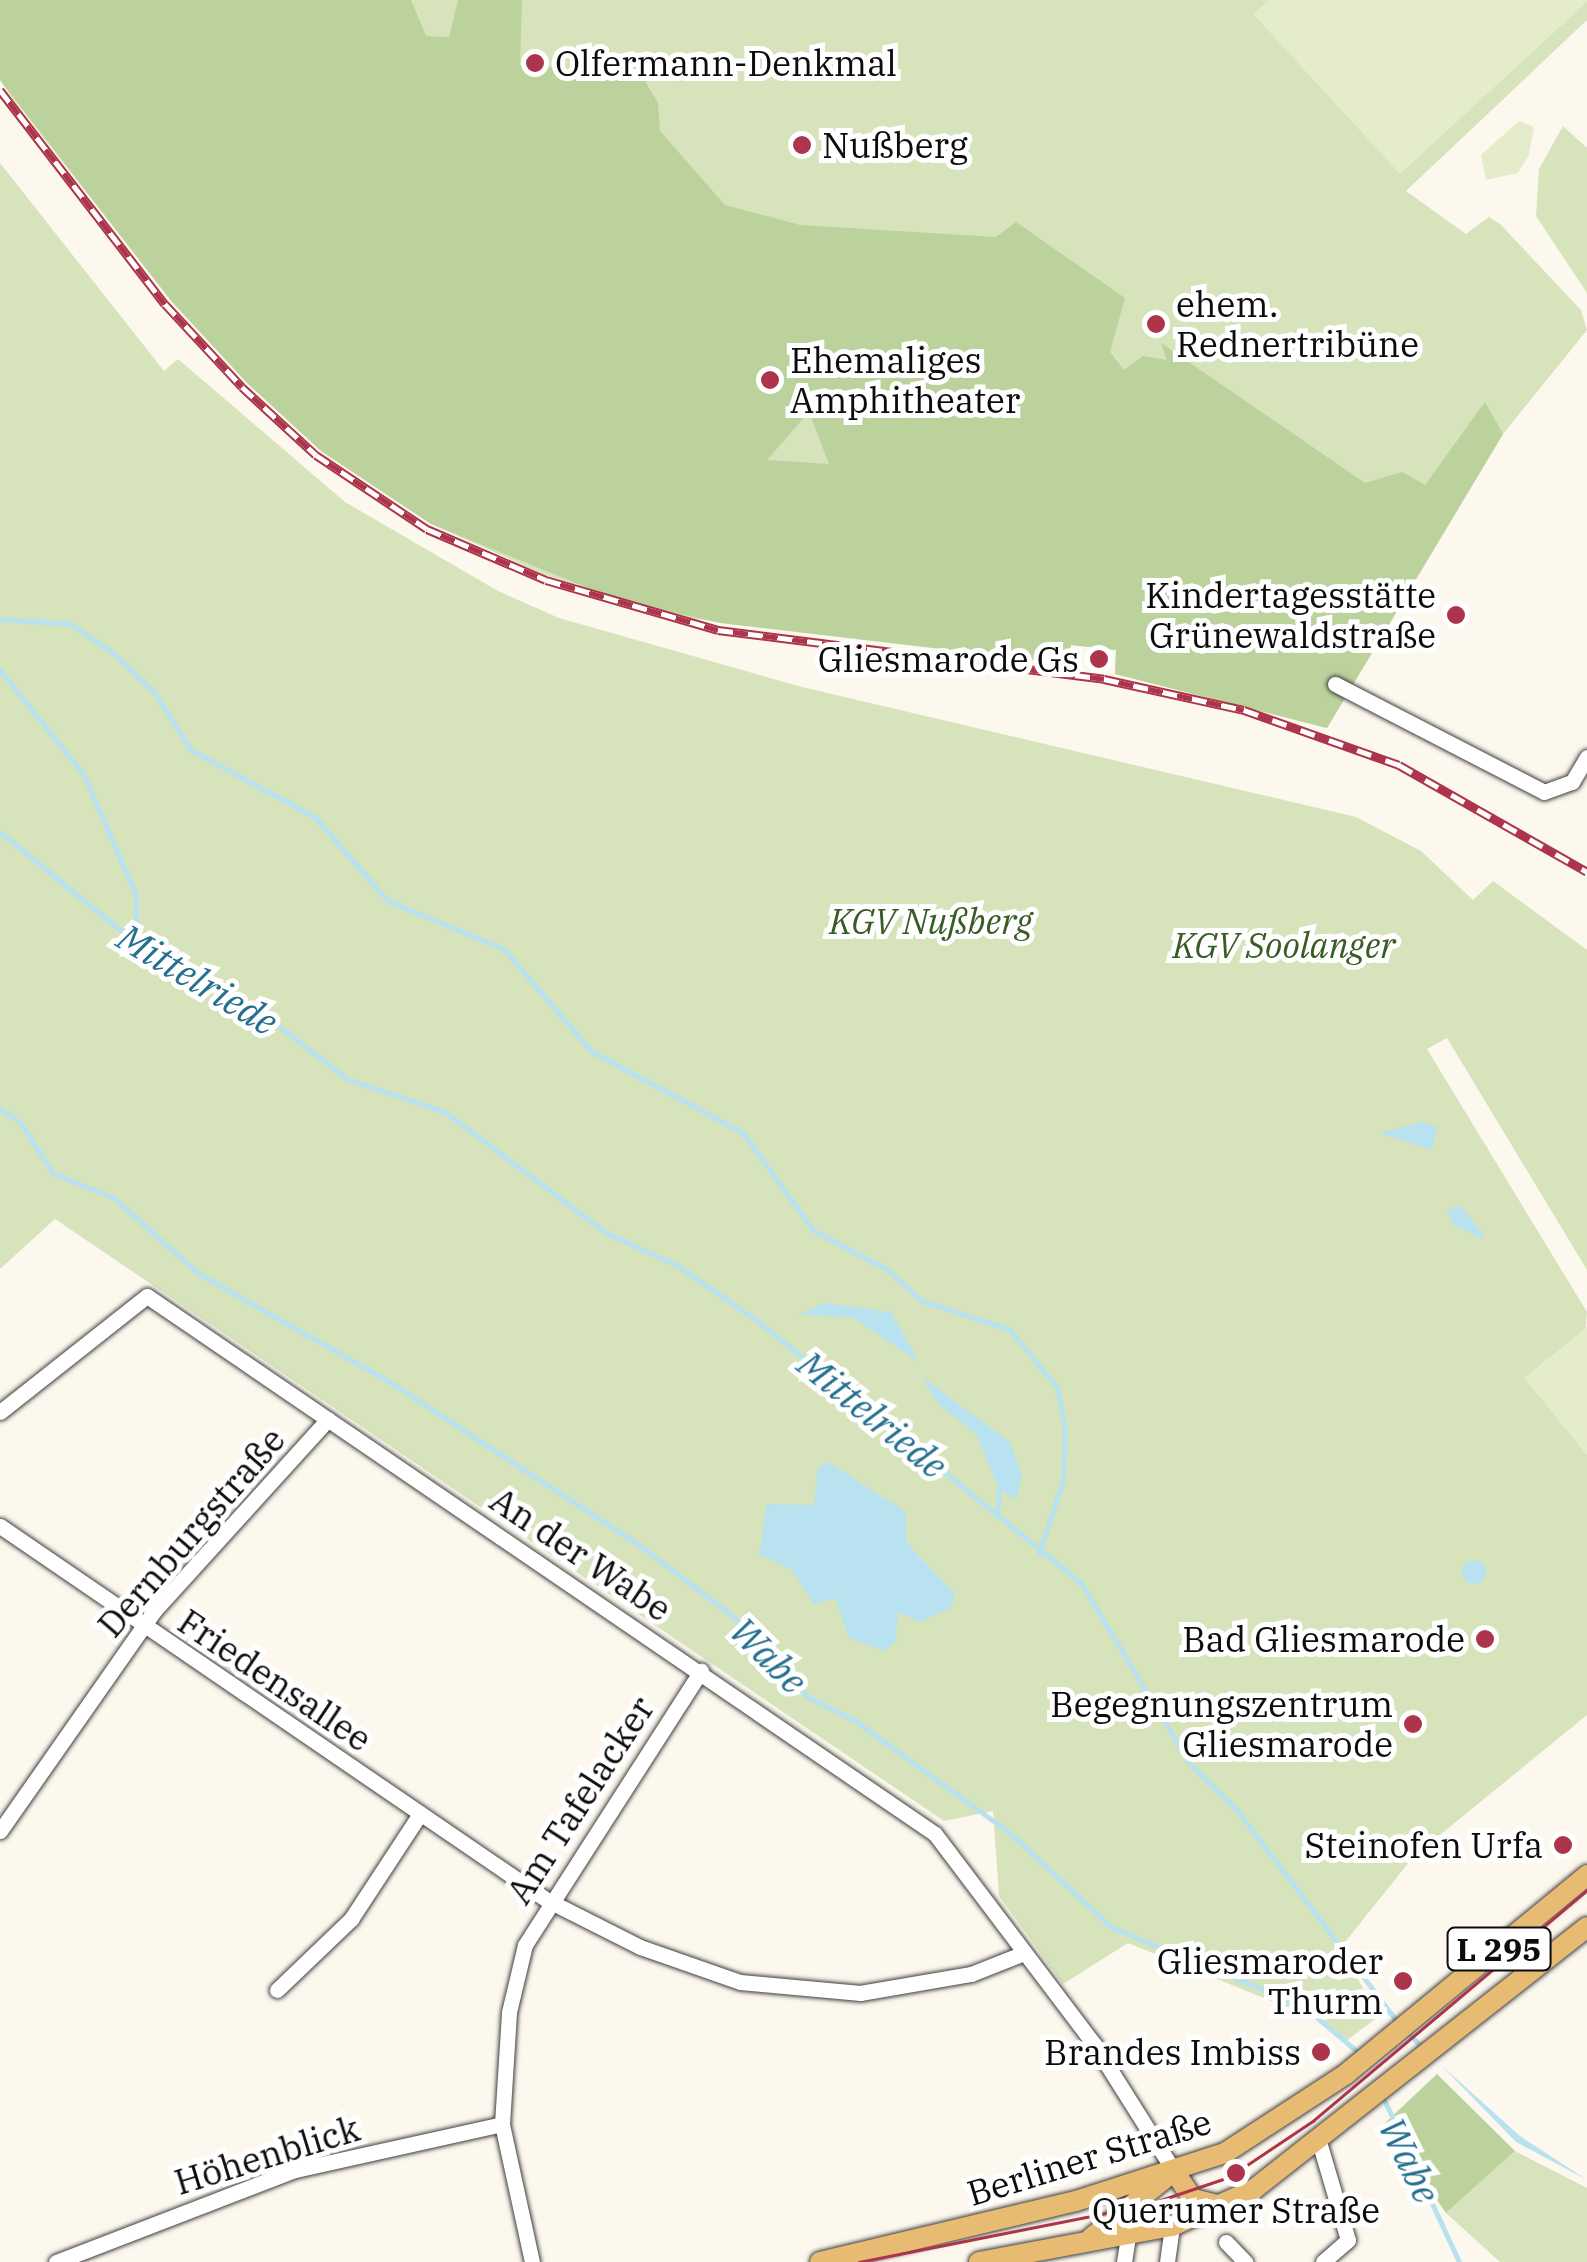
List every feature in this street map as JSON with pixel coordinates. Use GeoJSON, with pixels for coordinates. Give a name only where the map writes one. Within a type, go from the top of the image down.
{"type":"FeatureCollection","features":[{"type":"Feature","properties":{"kind":"main road","name":"Berliner Straße"},"geometry":{"type":"LineString","coordinates":[[820,2262],[1104,2193],[1176,2180],[1354,2068],[1587,1875]]}},
{"type":"Feature","properties":{"kind":"main road","name":"Berliner Straße"},"geometry":{"type":"LineString","coordinates":[[979,2262],[1128,2237],[1172,2226],[1223,2206],[1320,2145],[1587,1927]]}},
{"type":"Feature","properties":{"kind":"main road"},"geometry":{"type":"LineString","coordinates":[[1176,2180],[1193,2199],[1223,2206]]}},
{"type":"Feature","properties":{"kind":"main road"},"geometry":{"type":"LineString","coordinates":[[1077,2245],[1176,2180]]}},
{"type":"Feature","properties":{"kind":"main road"},"geometry":{"type":"LineString","coordinates":[[1104,2193],[1140,2206],[1172,2226],[1176,2180]]}},
{"type":"Feature","properties":{"kind":"main road"},"geometry":{"type":"LineString","coordinates":[[1128,2237],[1140,2206]]}},
{"type":"Feature","properties":{"kind":"street"},"geometry":{"type":"LineString","coordinates":[[1335,684],[1544,792],[1572,781],[1587,757]]}},
{"type":"Feature","properties":{"kind":"street","name":"An der Wabe"},"geometry":{"type":"LineString","coordinates":[[0,1412],[147,1296],[935,1834],[1024,1953],[1176,2180]]}},
{"type":"Feature","properties":{"kind":"street","name":"Dernburgstraße"},"geometry":{"type":"LineString","coordinates":[[0,1831],[142,1627],[328,1419]]}},
{"type":"Feature","properties":{"kind":"street","name":"Friedensallee"},"geometry":{"type":"LineString","coordinates":[[0,1526],[142,1627],[548,1900],[690,1968],[803,1991],[916,1986],[1024,1953]]}},
{"type":"Feature","properties":{"kind":"street","name":"Am Tafelacker"},"geometry":{"type":"LineString","coordinates":[[532,2262],[502,2124],[508,2012],[548,1900],[700,1671]]}},
{"type":"Feature","properties":{"kind":"street"},"geometry":{"type":"LineString","coordinates":[[277,1990],[351,1919],[420,1814]]}},
{"type":"Feature","properties":{"kind":"street","name":"Höhenblick"},"geometry":{"type":"LineString","coordinates":[[56,2262],[295,2170],[502,2124]]}},
{"type":"Feature","properties":{"kind":"street"},"geometry":{"type":"LineString","coordinates":[[1320,2145],[1348,2240],[1323,2262]]}},
{"type":"Feature","properties":{"kind":"street"},"geometry":{"type":"LineString","coordinates":[[1167,2262],[1172,2226]]}},
{"type":"Feature","properties":{"kind":"street"},"geometry":{"type":"LineString","coordinates":[[1124,2262],[1128,2237]]}},
{"type":"Feature","properties":{"kind":"street"},"geometry":{"type":"LineString","coordinates":[[1226,2242],[1246,2262]]}},
{"type":"Feature","properties":{"kind":"green space"},"geometry":{"type":"Polygon","coordinates":[[[0,0],[1587,0],[1587,20],[1406,191],[1466,234],[1489,217],[1500,224],[1581,310],[1587,330],[1503,434],[1327,728],[1115,674],[1116,650],[1071,645],[1068,664],[687,618],[545,575],[431,524],[321,451],[172,302],[10,95],[0,80],[0,0]]]}},
{"type":"Feature","properties":{"kind":"green space"},"geometry":{"type":"Polygon","coordinates":[[[0,0],[411,0],[426,36],[449,37],[458,0],[522,0],[520,65],[570,69],[605,48],[636,66],[658,103],[660,131],[725,205],[800,225],[996,237],[1016,222],[1125,298],[1110,352],[1124,370],[1143,356],[1167,360],[1161,343],[1365,483],[1402,472],[1425,485],[1485,402],[1503,434],[1327,728],[1115,674],[1116,650],[1071,645],[1068,664],[720,623],[615,599],[431,524],[321,451],[247,383],[172,302],[0,80],[0,0]],[[809,412],[767,460],[768,460],[829,464],[809,412]]]}},
{"type":"Feature","properties":{"kind":"green space"},"geometry":{"type":"Polygon","coordinates":[[[1269,0],[1587,2],[1400,174],[1253,14],[1269,0]]]}},
{"type":"Feature","properties":{"kind":"green space"},"geometry":{"type":"Polygon","coordinates":[[[1519,121],[1534,127],[1529,155],[1518,173],[1486,180],[1481,155],[1519,121]]]}},
{"type":"Feature","properties":{"kind":"green space"},"geometry":{"type":"Polygon","coordinates":[[[1563,126],[1587,148],[1587,293],[1536,216],[1539,169],[1563,126]]]}},
{"type":"Feature","properties":{"kind":"green space"},"geometry":{"type":"Polygon","coordinates":[[[0,163],[164,371],[178,359],[345,502],[498,591],[559,618],[802,687],[1356,817],[1421,851],[1473,900],[1493,881],[1587,950],[1587,1270],[1447,1038],[1427,1049],[1587,1312],[1576,1441],[1587,1455],[1587,1715],[1414,1856],[1341,1947],[1378,2017],[1346,2041],[1318,2020],[1128,1943],[1063,1984],[999,1896],[993,1811],[944,1821],[55,1219],[0,1269],[0,163]]]}},
{"type":"Feature","properties":{"kind":"green space"},"geometry":{"type":"Polygon","coordinates":[[[1587,1327],[1587,1455],[1524,1378],[1587,1327]]]}},
{"type":"Feature","properties":{"kind":"green space"},"geometry":{"type":"Polygon","coordinates":[[[1437,2074],[1515,2151],[1446,2213],[1384,2124],[1437,2074]]]}},
{"type":"Feature","properties":{"kind":"green space"},"geometry":{"type":"Polygon","coordinates":[[[1515,2151],[1587,2188],[1587,2262],[1500,2262],[1446,2213],[1515,2151]]]}},
{"type":"Feature","properties":{"kind":"water"},"geometry":{"type":"Polygon","coordinates":[[[1422,1122],[1437,1127],[1432,1150],[1380,1133],[1422,1122]]]}},
{"type":"Feature","properties":{"kind":"water"},"geometry":{"type":"Polygon","coordinates":[[[1461,1206],[1484,1235],[1482,1239],[1454,1225],[1447,1210],[1461,1206]]]}},
{"type":"Feature","properties":{"kind":"water"},"geometry":{"type":"Polygon","coordinates":[[[824,1303],[891,1312],[920,1363],[852,1317],[799,1315],[824,1303]]]}},
{"type":"Feature","properties":{"kind":"water"},"geometry":{"type":"Polygon","coordinates":[[[922,1377],[1010,1442],[1022,1476],[1016,1500],[999,1489],[976,1434],[938,1404],[922,1377]]]}},
{"type":"Feature","properties":{"kind":"water"},"geometry":{"type":"Polygon","coordinates":[[[829,1462],[906,1512],[907,1543],[955,1594],[951,1608],[920,1622],[898,1612],[896,1642],[884,1651],[849,1638],[835,1598],[814,1605],[791,1569],[759,1555],[767,1504],[814,1505],[818,1467],[829,1462]]]}},
{"type":"Feature","properties":{"kind":"water"},"geometry":{"type":"Polygon","coordinates":[[[1474,1560],[1483,1563],[1483,1581],[1474,1584],[1465,1581],[1462,1572],[1465,1563],[1474,1560]]]}},
{"type":"Feature","properties":{"kind":"water"},"geometry":{"type":"Polygon","coordinates":[[[1441,2065],[1520,2136],[1587,2180],[1516,2142],[1441,2065]]]}},
{"type":"Feature","properties":{"kind":"waterway"},"geometry":{"type":"LineString","coordinates":[[0,619],[71,624],[112,652],[154,692],[191,750],[315,817],[388,901],[504,949],[591,1051],[743,1133],[813,1230],[888,1270],[922,1301],[1009,1329],[1057,1387],[1065,1429],[1063,1480],[1039,1553]]}},
{"type":"Feature","properties":{"kind":"waterway"},"geometry":{"type":"LineString","coordinates":[[0,670],[84,775],[136,895],[136,943]]}},
{"type":"Feature","properties":{"kind":"waterway","name":"Mittelriede"},"geometry":{"type":"LineString","coordinates":[[0,832],[136,943],[244,999],[347,1079],[445,1112],[605,1232],[678,1266],[759,1322],[1081,1583],[1189,1763],[1237,1810],[1399,2024]]}},
{"type":"Feature","properties":{"kind":"waterway","name":"Wabe"},"geometry":{"type":"LineString","coordinates":[[0,1109],[20,1122],[53,1173],[114,1198],[198,1273],[390,1382],[638,1544],[730,1614],[808,1697],[854,1720],[1010,1833],[1111,1927],[1303,2006],[1359,2053]]}},
{"type":"Feature","properties":{"kind":"waterway"},"geometry":{"type":"LineString","coordinates":[[997,1516],[999,1489]]}},
{"type":"Feature","properties":{"kind":"waterway","name":"Mittelriede"},"geometry":{"type":"LineString","coordinates":[[1407,2032],[1424,2049]]}},
{"type":"Feature","properties":{"kind":"waterway","name":"Wabe"},"geometry":{"type":"LineString","coordinates":[[1381,2093],[1459,2262]]}},
{"type":"Feature","properties":{"kind":"tram line"},"geometry":{"type":"LineString","coordinates":[[859,2262],[1146,2205],[1229,2177],[1314,2120],[1587,1890]]}},
{"type":"Feature","properties":{"kind":"railway"},"geometry":{"type":"LineString","coordinates":[[0,90],[165,304],[242,387],[316,455],[427,529],[546,580],[718,630],[1104,679],[1244,710],[1399,765],[1587,872]]}},
{"type":"Feature","properties":{"kind":"place","name":"Olfermann-Denkmal"},"geometry":{"type":"Point","coordinates":[535,63]}},
{"type":"Feature","properties":{"kind":"place","name":"Nußberg"},"geometry":{"type":"Point","coordinates":[802,145]}},
{"type":"Feature","properties":{"kind":"place","name":"ehem. Rednertribüne"},"geometry":{"type":"Point","coordinates":[1156,324]}},
{"type":"Feature","properties":{"kind":"place","name":"Ehemaliges Amphitheater"},"geometry":{"type":"Point","coordinates":[770,380]}},
{"type":"Feature","properties":{"kind":"place","name":"Kindertagesstätte Grünewaldstraße"},"geometry":{"type":"Point","coordinates":[1456,615]}},
{"type":"Feature","properties":{"kind":"place","name":"Gliesmarode Gs"},"geometry":{"type":"Point","coordinates":[1099,659]}},
{"type":"Feature","properties":{"kind":"place","name":"Bad Gliesmarode"},"geometry":{"type":"Point","coordinates":[1485,1639]}},
{"type":"Feature","properties":{"kind":"place","name":"Begegnungszentrum Gliesmarode"},"geometry":{"type":"Point","coordinates":[1413,1724]}},
{"type":"Feature","properties":{"kind":"place","name":"Steinofen Urfa"},"geometry":{"type":"Point","coordinates":[1563,1845]}},
{"type":"Feature","properties":{"kind":"place","name":"Gliesmaroder Thurm"},"geometry":{"type":"Point","coordinates":[1403,1981]}},
{"type":"Feature","properties":{"kind":"place","name":"Brandes Imbiss"},"geometry":{"type":"Point","coordinates":[1321,2052]}},
{"type":"Feature","properties":{"kind":"place","name":"Querumer Straße"},"geometry":{"type":"Point","coordinates":[1236,2173]}},
{"type":"Feature","properties":{"kind":"park label","name":"KGV Nußberg"},"geometry":{"type":"Point","coordinates":[931,921]}},
{"type":"Feature","properties":{"kind":"park label","name":"KGV Soolanger"},"geometry":{"type":"Point","coordinates":[1284,945]}}]}
